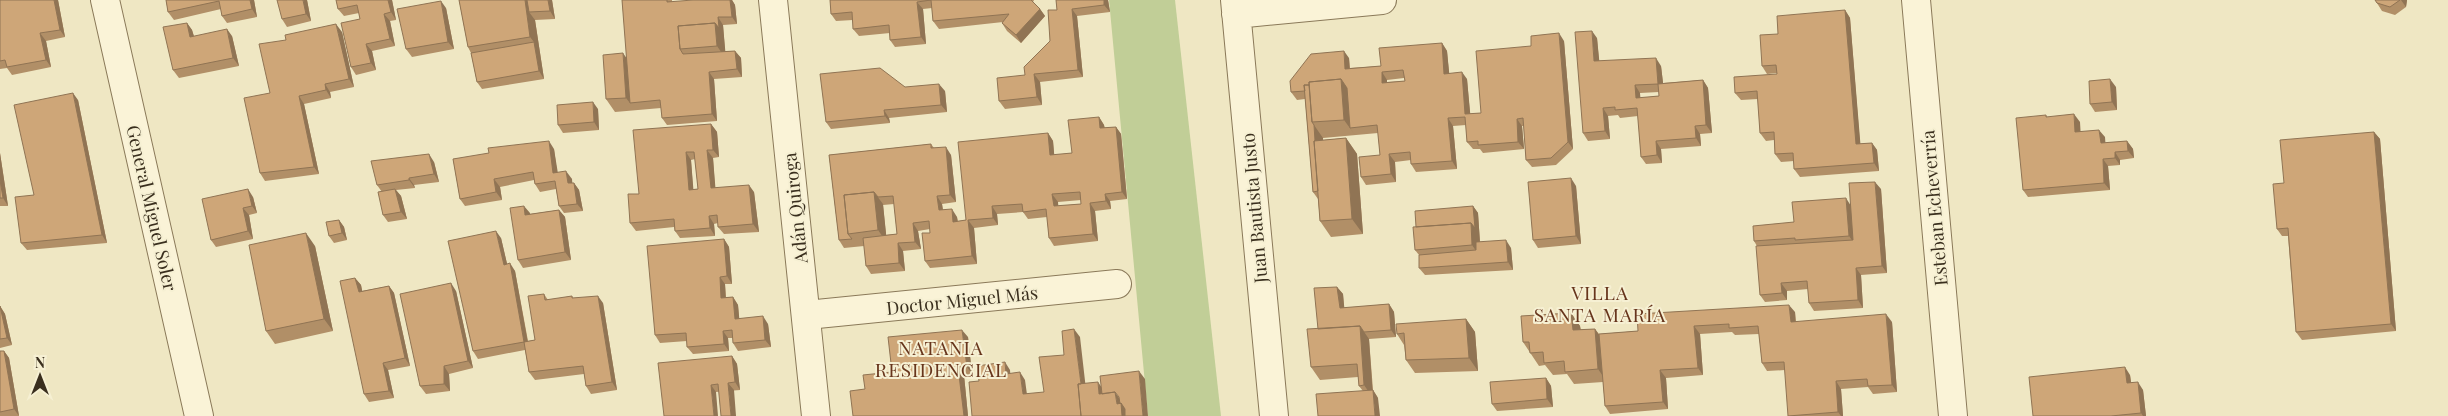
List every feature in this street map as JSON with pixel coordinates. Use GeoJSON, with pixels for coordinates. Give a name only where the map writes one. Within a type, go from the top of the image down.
{"type":"FeatureCollection","features":[{"type":"Feature","properties":{"kind":"street","name":"General Miguel Soler"},"geometry":{"type":"LineString","coordinates":[[105,0],[198,416]]}},
{"type":"Feature","properties":{"kind":"street","name":"Adán Quiroga"},"geometry":{"type":"LineString","coordinates":[[773,0],[816,416]]}},
{"type":"Feature","properties":{"kind":"street"},"geometry":{"type":"LineString","coordinates":[[1235,7],[1382,0]]}},
{"type":"Feature","properties":{"kind":"street","name":"Esteban Echeverría"},"geometry":{"type":"LineString","coordinates":[[1916,0],[1953,416]]}},
{"type":"Feature","properties":{"kind":"street","name":"Juan Bautista Justo"},"geometry":{"type":"LineString","coordinates":[[1235,7],[1274,416]]}},
{"type":"Feature","properties":{"kind":"street","name":"Doctor Miguel Más"},"geometry":{"type":"LineString","coordinates":[[807,315],[1117,284]]}},
{"type":"Feature","properties":{"kind":"green space"},"geometry":{"type":"Polygon","coordinates":[[[1109,0],[1175,0],[1221,416],[1148,416],[1109,0]]]}},
{"type":"Feature","properties":{"kind":"building"},"geometry":{"type":"Polygon","coordinates":[[[0,0],[54,0],[60,30],[40,33],[46,60],[7,67],[5,60],[0,61],[0,0]]]}},
{"type":"Feature","properties":{"kind":"building"},"geometry":{"type":"Polygon","coordinates":[[[166,0],[250,0],[252,9],[222,16],[219,1],[168,12],[166,0]]]}},
{"type":"Feature","properties":{"kind":"building"},"geometry":{"type":"Polygon","coordinates":[[[277,0],[303,0],[306,14],[282,19],[277,0]]]}},
{"type":"Feature","properties":{"kind":"building"},"geometry":{"type":"Polygon","coordinates":[[[336,0],[388,0],[391,12],[384,14],[390,39],[366,44],[371,63],[351,67],[341,23],[360,19],[357,5],[338,9],[336,0]]]}},
{"type":"Feature","properties":{"kind":"building"},"geometry":{"type":"Polygon","coordinates":[[[459,0],[525,0],[530,37],[468,47],[459,0]]]}},
{"type":"Feature","properties":{"kind":"building"},"geometry":{"type":"Polygon","coordinates":[[[527,0],[548,0],[550,11],[529,12],[527,0]]]}},
{"type":"Feature","properties":{"kind":"building"},"geometry":{"type":"Polygon","coordinates":[[[622,0],[667,0],[667,2],[730,0],[732,17],[718,17],[719,28],[715,23],[678,26],[680,49],[683,54],[735,51],[737,69],[709,72],[712,114],[662,118],[660,100],[630,103],[622,0]]]}},
{"type":"Feature","properties":{"kind":"building"},"geometry":{"type":"Polygon","coordinates":[[[830,0],[931,0],[917,2],[921,37],[890,40],[889,25],[853,29],[852,12],[831,14],[830,0]]]}},
{"type":"Feature","properties":{"kind":"building"},"geometry":{"type":"Polygon","coordinates":[[[931,0],[1031,0],[1040,9],[1016,35],[1002,23],[1009,14],[933,21],[931,0]]]}},
{"type":"Feature","properties":{"kind":"building"},"geometry":{"type":"Polygon","coordinates":[[[1056,0],[1104,0],[1104,5],[1072,9],[1078,70],[1034,74],[1037,97],[999,101],[997,78],[1025,75],[1024,67],[1050,41],[1048,10],[1057,10],[1056,0]]]}},
{"type":"Feature","properties":{"kind":"building"},"geometry":{"type":"Polygon","coordinates":[[[2375,0],[2400,0],[2390,7],[2377,3],[2375,0]]]}},
{"type":"Feature","properties":{"kind":"building"},"geometry":{"type":"Polygon","coordinates":[[[441,1],[448,42],[406,49],[397,9],[441,1]]]}},
{"type":"Feature","properties":{"kind":"building"},"geometry":{"type":"Polygon","coordinates":[[[1845,10],[1856,144],[1872,143],[1874,163],[1794,169],[1793,153],[1775,154],[1774,132],[1760,133],[1757,91],[1735,93],[1734,77],[1777,74],[1776,65],[1762,66],[1760,35],[1778,34],[1777,16],[1845,10]]]}},
{"type":"Feature","properties":{"kind":"building"},"geometry":{"type":"Polygon","coordinates":[[[187,23],[190,37],[227,29],[233,58],[173,70],[163,27],[187,23]]]}},
{"type":"Feature","properties":{"kind":"building"},"geometry":{"type":"Polygon","coordinates":[[[715,23],[717,46],[680,49],[678,26],[715,23]]]}},
{"type":"Feature","properties":{"kind":"building"},"geometry":{"type":"Polygon","coordinates":[[[336,24],[349,79],[325,84],[326,90],[299,96],[314,167],[260,173],[244,98],[270,93],[259,44],[286,40],[285,35],[336,24]]]}},
{"type":"Feature","properties":{"kind":"building"},"geometry":{"type":"Polygon","coordinates":[[[1592,31],[1594,61],[1656,58],[1658,84],[1703,80],[1706,125],[1695,126],[1696,138],[1656,141],[1657,155],[1641,157],[1637,108],[1615,110],[1615,107],[1603,108],[1605,131],[1583,133],[1575,32],[1592,31]],[[1658,84],[1635,85],[1636,98],[1659,96],[1658,84]]]}},
{"type":"Feature","properties":{"kind":"building"},"geometry":{"type":"Polygon","coordinates":[[[1559,33],[1568,142],[1551,158],[1526,160],[1523,118],[1517,119],[1518,142],[1478,145],[1478,141],[1467,142],[1465,117],[1448,118],[1452,161],[1411,164],[1410,152],[1389,154],[1391,174],[1361,177],[1359,157],[1380,155],[1377,125],[1350,128],[1347,88],[1341,79],[1309,82],[1309,85],[1304,85],[1305,91],[1291,92],[1290,81],[1311,54],[1344,51],[1345,69],[1381,66],[1379,48],[1442,43],[1444,74],[1462,72],[1465,114],[1481,113],[1476,51],[1531,46],[1531,36],[1559,33]],[[1403,70],[1382,72],[1382,83],[1405,81],[1403,70]]]}},
{"type":"Feature","properties":{"kind":"building"},"geometry":{"type":"Polygon","coordinates":[[[534,42],[539,71],[477,82],[471,53],[534,42]]]}},
{"type":"Feature","properties":{"kind":"building"},"geometry":{"type":"Polygon","coordinates":[[[623,53],[626,98],[606,99],[603,55],[623,53]]]}},
{"type":"Feature","properties":{"kind":"building"},"geometry":{"type":"Polygon","coordinates":[[[880,68],[905,87],[939,84],[941,105],[884,110],[885,116],[826,122],[820,74],[880,68]]]}},
{"type":"Feature","properties":{"kind":"building"},"geometry":{"type":"Polygon","coordinates":[[[1341,79],[1344,120],[1312,122],[1309,82],[1341,79]]]}},
{"type":"Feature","properties":{"kind":"building"},"geometry":{"type":"Polygon","coordinates":[[[2110,79],[2112,102],[2090,104],[2089,81],[2110,79]]]}},
{"type":"Feature","properties":{"kind":"building"},"geometry":{"type":"Polygon","coordinates":[[[1304,85],[1309,85],[1312,122],[1314,125],[1318,191],[1313,192],[1304,85]]]}},
{"type":"Feature","properties":{"kind":"building"},"geometry":{"type":"Polygon","coordinates":[[[73,93],[102,235],[21,243],[15,197],[34,195],[14,105],[73,93]]]}},
{"type":"Feature","properties":{"kind":"building"},"geometry":{"type":"Polygon","coordinates":[[[593,102],[594,122],[558,125],[557,105],[593,102]]]}},
{"type":"Feature","properties":{"kind":"building"},"geometry":{"type":"Polygon","coordinates":[[[2074,114],[2075,132],[2099,130],[2101,143],[2127,141],[2128,151],[2115,152],[2115,158],[2103,159],[2104,183],[2023,190],[2016,118],[2074,114]]]}},
{"type":"Feature","properties":{"kind":"building"},"geometry":{"type":"Polygon","coordinates":[[[1099,117],[1100,128],[1116,127],[1122,192],[1105,194],[1106,201],[1090,203],[1093,234],[1049,238],[1046,209],[1023,212],[1022,204],[992,206],[993,218],[968,220],[972,256],[925,261],[922,233],[930,233],[929,221],[913,223],[915,242],[898,243],[899,263],[866,266],[863,238],[897,234],[893,196],[878,197],[874,192],[844,195],[848,234],[852,239],[839,240],[829,155],[931,144],[931,148],[946,147],[950,195],[937,196],[939,210],[952,209],[953,222],[966,220],[958,142],[1048,133],[1050,155],[1072,153],[1068,120],[1099,117]],[[1080,192],[1052,194],[1054,206],[1081,204],[1080,192]]]}},
{"type":"Feature","properties":{"kind":"building"},"geometry":{"type":"Polygon","coordinates":[[[711,124],[713,150],[707,150],[711,188],[749,185],[753,224],[718,227],[717,215],[709,216],[710,228],[675,231],[674,219],[630,223],[628,194],[639,194],[633,130],[711,124]],[[686,152],[689,190],[698,189],[694,152],[686,152]]]}},
{"type":"Feature","properties":{"kind":"building"},"geometry":{"type":"Polygon","coordinates":[[[2374,132],[2391,324],[2296,332],[2288,228],[2277,229],[2273,184],[2284,183],[2280,140],[2374,132]]]}},
{"type":"Feature","properties":{"kind":"building"},"geometry":{"type":"Polygon","coordinates":[[[1346,138],[1352,219],[1320,221],[1314,141],[1346,138]]]}},
{"type":"Feature","properties":{"kind":"building"},"geometry":{"type":"Polygon","coordinates":[[[549,141],[553,173],[566,171],[568,183],[574,183],[577,204],[559,206],[555,181],[535,184],[533,172],[494,179],[496,192],[460,199],[453,159],[489,153],[488,148],[549,141]]]}},
{"type":"Feature","properties":{"kind":"building"},"geometry":{"type":"Polygon","coordinates":[[[429,154],[434,174],[377,185],[371,161],[429,154]]]}},
{"type":"Feature","properties":{"kind":"building"},"geometry":{"type":"Polygon","coordinates":[[[1571,178],[1576,236],[1533,240],[1528,182],[1571,178]]]}},
{"type":"Feature","properties":{"kind":"building"},"geometry":{"type":"Polygon","coordinates":[[[0,180],[3,198],[0,198],[0,180]]]}},
{"type":"Feature","properties":{"kind":"building"},"geometry":{"type":"Polygon","coordinates":[[[1875,182],[1882,266],[1856,268],[1858,300],[1809,303],[1807,281],[1781,283],[1782,293],[1760,295],[1756,246],[1853,240],[1849,183],[1875,182]]]}},
{"type":"Feature","properties":{"kind":"building"},"geometry":{"type":"Polygon","coordinates":[[[248,189],[252,206],[243,208],[248,231],[211,240],[202,199],[248,189]]]}},
{"type":"Feature","properties":{"kind":"building"},"geometry":{"type":"Polygon","coordinates":[[[395,189],[401,212],[383,215],[378,192],[395,189]]]}},
{"type":"Feature","properties":{"kind":"building"},"geometry":{"type":"Polygon","coordinates":[[[874,192],[878,230],[848,234],[844,195],[874,192]]]}},
{"type":"Feature","properties":{"kind":"building"},"geometry":{"type":"Polygon","coordinates":[[[1846,198],[1849,236],[1754,241],[1753,226],[1794,222],[1792,202],[1846,198]]]}},
{"type":"Feature","properties":{"kind":"building"},"geometry":{"type":"Polygon","coordinates":[[[524,206],[525,215],[559,210],[565,252],[518,260],[510,208],[524,206]]]}},
{"type":"Feature","properties":{"kind":"building"},"geometry":{"type":"Polygon","coordinates":[[[1473,206],[1475,228],[1471,223],[1416,227],[1415,211],[1473,206]]]}},
{"type":"Feature","properties":{"kind":"building"},"geometry":{"type":"Polygon","coordinates":[[[339,220],[342,233],[329,236],[326,222],[339,220]]]}},
{"type":"Feature","properties":{"kind":"building"},"geometry":{"type":"Polygon","coordinates":[[[1471,223],[1472,245],[1415,250],[1413,227],[1471,223]]]}},
{"type":"Feature","properties":{"kind":"building"},"geometry":{"type":"Polygon","coordinates":[[[496,231],[504,265],[510,263],[524,342],[473,351],[448,241],[496,231]]]}},
{"type":"Feature","properties":{"kind":"building"},"geometry":{"type":"Polygon","coordinates":[[[306,233],[324,319],[266,331],[249,245],[306,233]]]}},
{"type":"Feature","properties":{"kind":"building"},"geometry":{"type":"Polygon","coordinates":[[[724,239],[727,276],[720,277],[721,298],[733,297],[735,319],[763,316],[765,340],[733,343],[732,330],[723,331],[724,344],[687,347],[686,333],[655,335],[647,246],[724,239]]]}},
{"type":"Feature","properties":{"kind":"building"},"geometry":{"type":"Polygon","coordinates":[[[1506,240],[1508,262],[1419,268],[1419,255],[1476,250],[1476,242],[1506,240]]]}},
{"type":"Feature","properties":{"kind":"building"},"geometry":{"type":"Polygon","coordinates":[[[355,278],[359,292],[389,286],[405,358],[383,363],[389,391],[364,394],[340,281],[355,278]]]}},
{"type":"Feature","properties":{"kind":"building"},"geometry":{"type":"Polygon","coordinates":[[[451,283],[468,361],[444,366],[444,384],[420,386],[400,294],[451,283]]]}},
{"type":"Feature","properties":{"kind":"building"},"geometry":{"type":"Polygon","coordinates":[[[1337,287],[1340,308],[1389,304],[1391,330],[1364,332],[1360,326],[1318,329],[1314,288],[1337,287]]]}},
{"type":"Feature","properties":{"kind":"building"},"geometry":{"type":"Polygon","coordinates":[[[544,294],[545,300],[572,296],[572,298],[598,296],[612,382],[586,386],[583,366],[529,372],[524,342],[535,340],[528,296],[544,294]]]}},
{"type":"Feature","properties":{"kind":"building"},"geometry":{"type":"Polygon","coordinates":[[[1789,305],[1791,322],[1886,314],[1892,385],[1868,386],[1867,379],[1836,381],[1838,412],[1788,416],[1784,362],[1762,363],[1758,326],[1729,328],[1729,324],[1694,326],[1698,368],[1660,370],[1663,402],[1605,406],[1599,334],[1638,331],[1637,314],[1789,305]]]}},
{"type":"Feature","properties":{"kind":"building"},"geometry":{"type":"Polygon","coordinates":[[[0,306],[7,338],[0,339],[0,306]]]}},
{"type":"Feature","properties":{"kind":"building"},"geometry":{"type":"Polygon","coordinates":[[[1571,313],[1573,330],[1595,329],[1598,369],[1565,372],[1564,361],[1544,363],[1543,352],[1530,353],[1529,342],[1523,342],[1521,316],[1571,313]]]}},
{"type":"Feature","properties":{"kind":"building"},"geometry":{"type":"Polygon","coordinates":[[[1466,319],[1469,358],[1406,360],[1404,333],[1397,334],[1396,324],[1466,319]]]}},
{"type":"Feature","properties":{"kind":"building"},"geometry":{"type":"Polygon","coordinates":[[[1360,326],[1364,385],[1359,386],[1357,364],[1311,367],[1307,329],[1360,326]]]}},
{"type":"Feature","properties":{"kind":"building"},"geometry":{"type":"Polygon","coordinates":[[[1074,329],[1081,384],[1078,384],[1081,416],[972,416],[969,382],[979,381],[977,366],[1005,362],[1006,374],[1020,372],[1023,394],[1044,392],[1039,357],[1064,355],[1062,331],[1074,329]]]}},
{"type":"Feature","properties":{"kind":"building"},"geometry":{"type":"Polygon","coordinates":[[[962,330],[967,367],[958,367],[964,416],[853,416],[850,391],[865,389],[863,375],[892,372],[888,337],[962,330]]]}},
{"type":"Feature","properties":{"kind":"building"},"geometry":{"type":"Polygon","coordinates":[[[0,351],[4,351],[14,409],[0,412],[0,351]]]}},
{"type":"Feature","properties":{"kind":"building"},"geometry":{"type":"Polygon","coordinates":[[[732,356],[735,382],[728,383],[731,416],[721,416],[718,384],[711,385],[714,416],[664,416],[658,363],[732,356]]]}},
{"type":"Feature","properties":{"kind":"building"},"geometry":{"type":"Polygon","coordinates":[[[2125,367],[2127,383],[2138,382],[2141,413],[2111,416],[2033,416],[2029,377],[2125,367]]]}},
{"type":"Feature","properties":{"kind":"building"},"geometry":{"type":"Polygon","coordinates":[[[1139,371],[1143,416],[1125,416],[1125,409],[1120,404],[1119,397],[1115,392],[1102,394],[1100,376],[1139,371]]]}},
{"type":"Feature","properties":{"kind":"building"},"geometry":{"type":"Polygon","coordinates":[[[1546,378],[1547,399],[1492,404],[1490,382],[1546,378]]]}},
{"type":"Feature","properties":{"kind":"building"},"geometry":{"type":"Polygon","coordinates":[[[1098,382],[1099,394],[1115,392],[1117,404],[1121,403],[1122,416],[1081,416],[1078,384],[1098,382]]]}},
{"type":"Feature","properties":{"kind":"building"},"geometry":{"type":"Polygon","coordinates":[[[1373,390],[1375,416],[1318,416],[1316,394],[1373,390]]]}},
{"type":"Feature","properties":{"kind":"district","name":"VILLA SANTA MARÍA"},"geometry":{"type":"Point","coordinates":[1600,303]}},
{"type":"Feature","properties":{"kind":"district","name":"NATANIA RESIDENCIAL"},"geometry":{"type":"Point","coordinates":[941,358]}}]}
